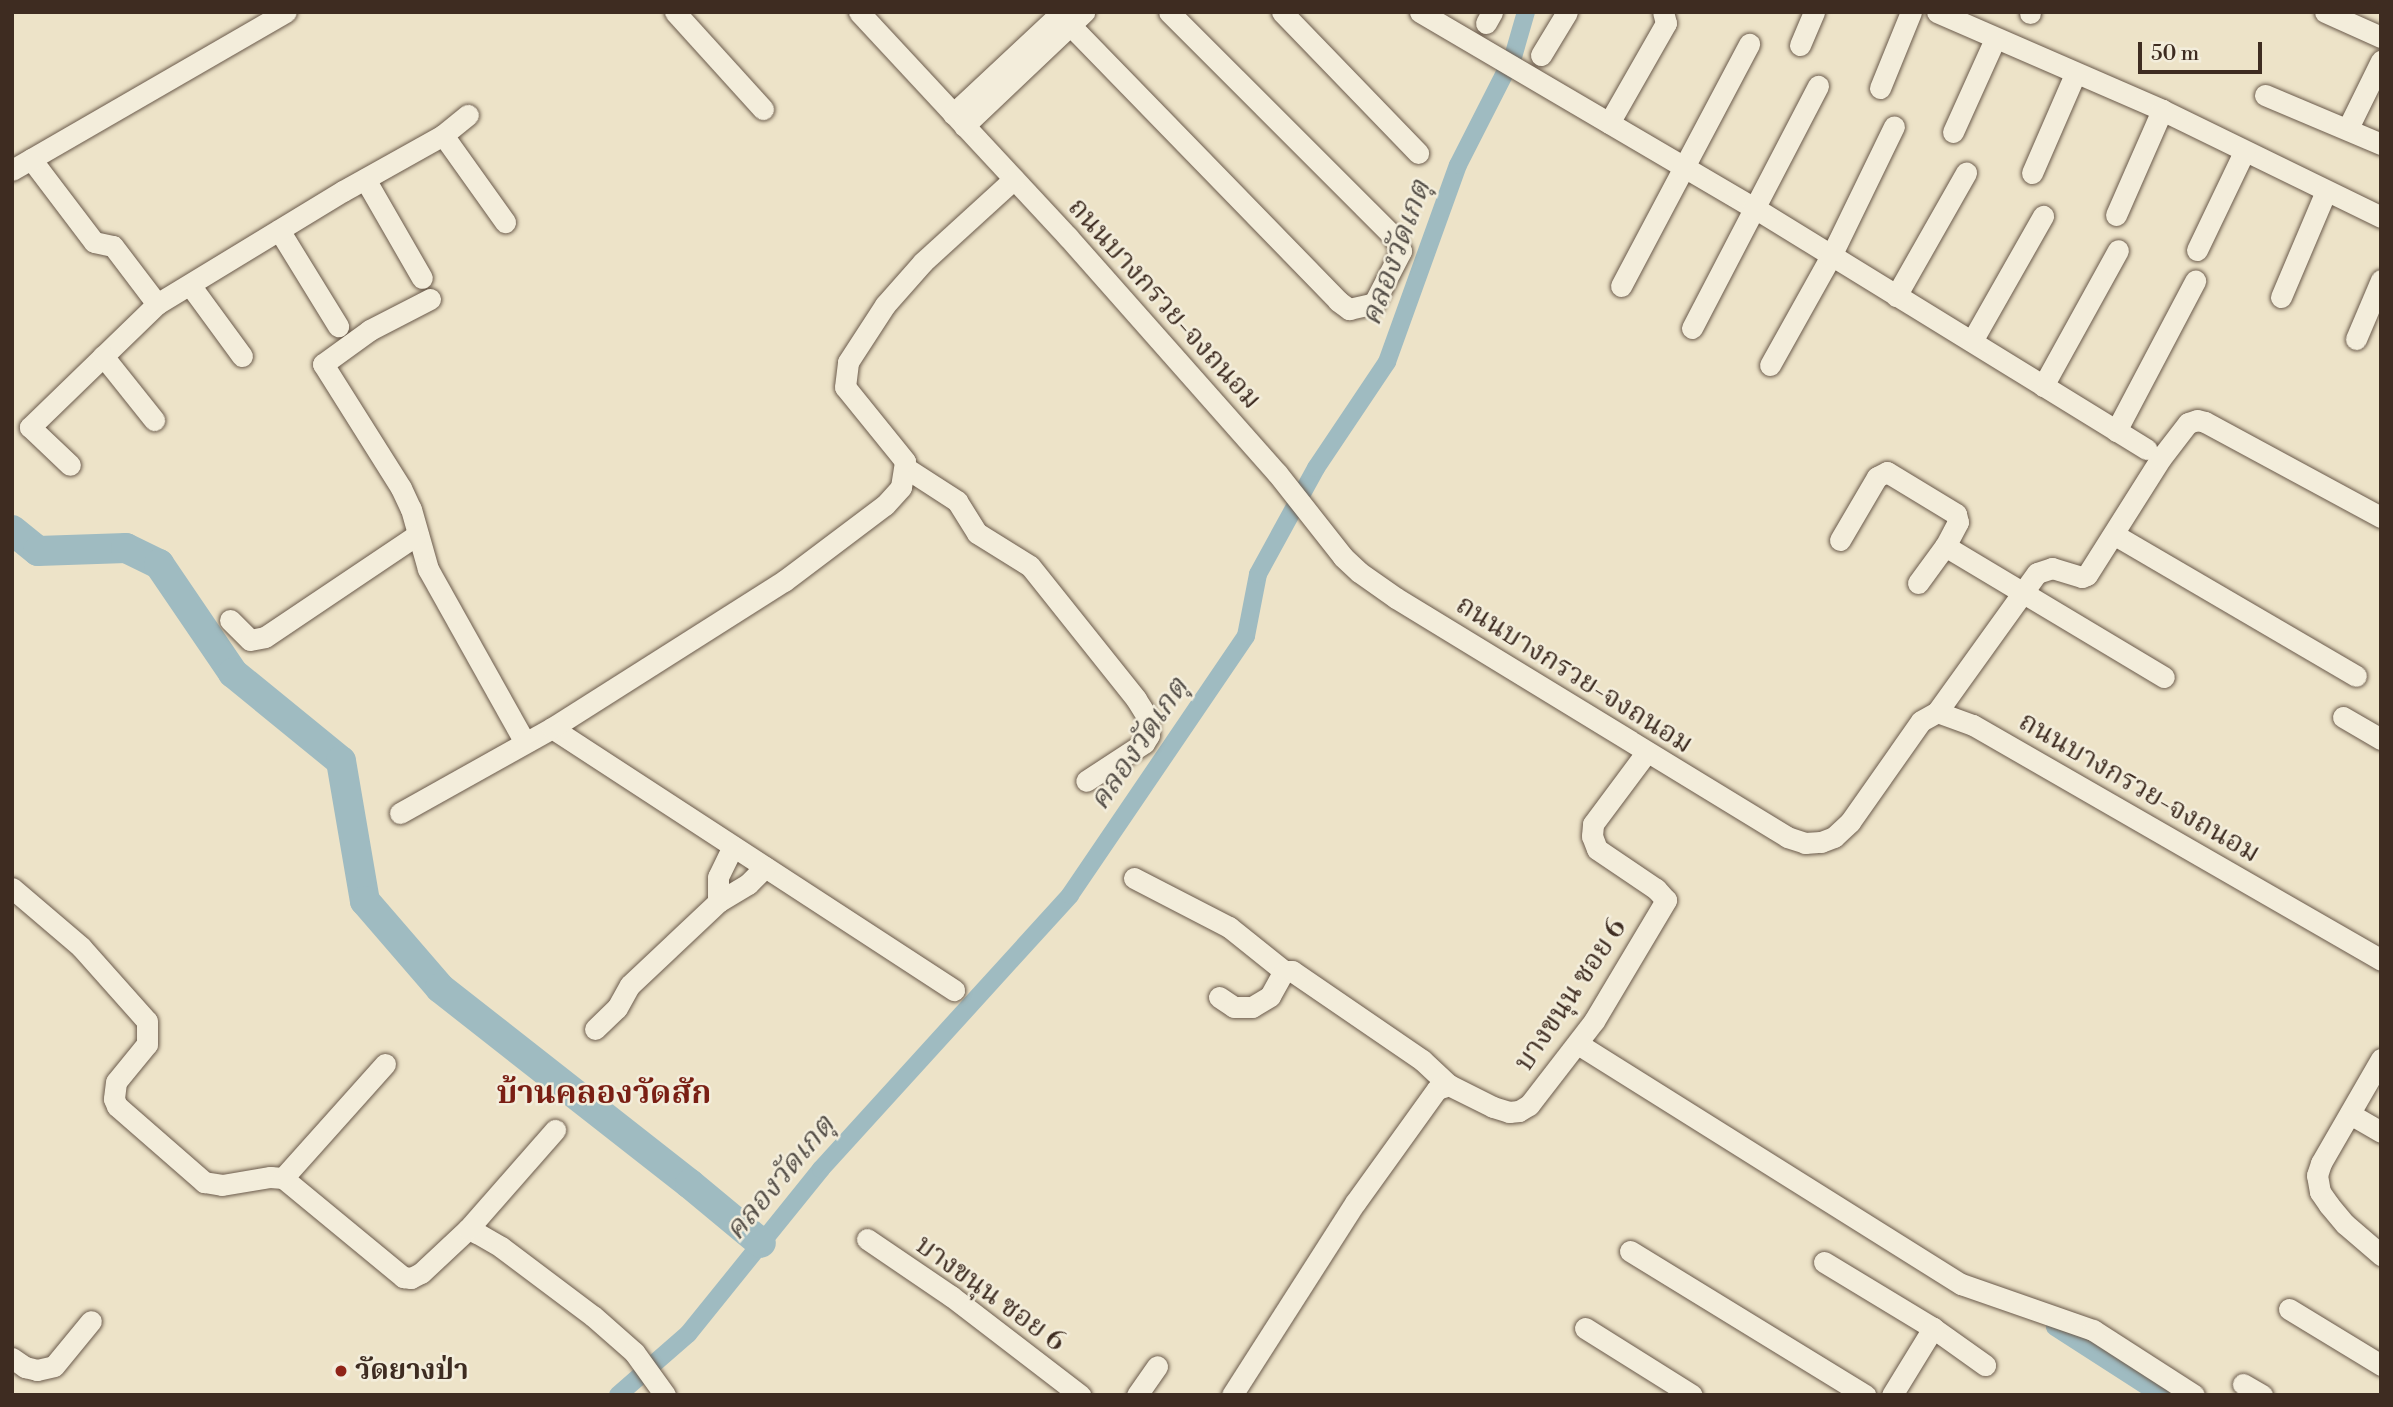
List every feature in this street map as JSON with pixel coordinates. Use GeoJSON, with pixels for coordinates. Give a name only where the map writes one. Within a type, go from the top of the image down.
{"type":"FeatureCollection","features":[{"type":"Feature","properties":{"kind":"street"},"geometry":{"type":"LineString","coordinates":[[12,170],[286,12]]}},
{"type":"Feature","properties":{"kind":"street"},"geometry":{"type":"LineString","coordinates":[[675,12],[764,109]]}},
{"type":"Feature","properties":{"kind":"street","name":"ถนนบางกรวย-จงถนอม"},"geometry":{"type":"LineString","coordinates":[[859,12],[1277,473],[1308,514],[1359,572],[1646,753],[1787,837],[1805,843],[1821,842],[1834,837],[1850,822],[1921,721],[1937,712],[1972,725],[2381,960]]}},
{"type":"Feature","properties":{"kind":"street"},"geometry":{"type":"LineString","coordinates":[[959,120],[1065,22],[1338,301],[1349,309],[1360,309],[1374,303],[1401,251],[1394,237],[1169,12]]}},
{"type":"Feature","properties":{"kind":"street"},"geometry":{"type":"LineString","coordinates":[[1282,12],[1418,153]]}},
{"type":"Feature","properties":{"kind":"street"},"geometry":{"type":"LineString","coordinates":[[1420,12],[1753,207],[2147,449]]}},
{"type":"Feature","properties":{"kind":"street"},"geometry":{"type":"LineString","coordinates":[[1541,55],[1567,12]]}},
{"type":"Feature","properties":{"kind":"street"},"geometry":{"type":"LineString","coordinates":[[1609,123],[1665,23],[1663,12]]}},
{"type":"Feature","properties":{"kind":"street"},"geometry":{"type":"LineString","coordinates":[[1800,45],[1814,12]]}},
{"type":"Feature","properties":{"kind":"street"},"geometry":{"type":"LineString","coordinates":[[1880,88],[1911,12]]}},
{"type":"Feature","properties":{"kind":"street"},"geometry":{"type":"LineString","coordinates":[[1937,12],[1995,40],[2162,110],[2381,217]]}},
{"type":"Feature","properties":{"kind":"street"},"geometry":{"type":"LineString","coordinates":[[2325,12],[2381,37]]}},
{"type":"Feature","properties":{"kind":"street"},"geometry":{"type":"LineString","coordinates":[[1953,132],[1995,40]]}},
{"type":"Feature","properties":{"kind":"street"},"geometry":{"type":"LineString","coordinates":[[1621,286],[1749,44]]}},
{"type":"Feature","properties":{"kind":"street"},"geometry":{"type":"LineString","coordinates":[[2348,128],[2381,61]]}},
{"type":"Feature","properties":{"kind":"street"},"geometry":{"type":"LineString","coordinates":[[2032,173],[2075,74]]}},
{"type":"Feature","properties":{"kind":"street"},"geometry":{"type":"LineString","coordinates":[[1692,328],[1818,86]]}},
{"type":"Feature","properties":{"kind":"street"},"geometry":{"type":"LineString","coordinates":[[2265,95],[2381,144]]}},
{"type":"Feature","properties":{"kind":"street"},"geometry":{"type":"LineString","coordinates":[[2116,215],[2162,110]]}},
{"type":"Feature","properties":{"kind":"street"},"geometry":{"type":"LineString","coordinates":[[70,465],[30,427],[157,304],[443,135],[468,115]]}},
{"type":"Feature","properties":{"kind":"street"},"geometry":{"type":"LineString","coordinates":[[1770,365],[1831,256],[1894,126]]}},
{"type":"Feature","properties":{"kind":"street"},"geometry":{"type":"LineString","coordinates":[[443,135],[505,222]]}},
{"type":"Feature","properties":{"kind":"street"},"geometry":{"type":"LineString","coordinates":[[2197,250],[2244,152]]}},
{"type":"Feature","properties":{"kind":"street"},"geometry":{"type":"LineString","coordinates":[[31,159],[94,242],[113,246],[157,304]]}},
{"type":"Feature","properties":{"kind":"street"},"geometry":{"type":"LineString","coordinates":[[1896,296],[1966,173]]}},
{"type":"Feature","properties":{"kind":"street"},"geometry":{"type":"LineString","coordinates":[[365,179],[422,278]]}},
{"type":"Feature","properties":{"kind":"street"},"geometry":{"type":"LineString","coordinates":[[1014,180],[923,262],[885,305],[848,362],[845,387],[900,453],[906,468],[957,501],[977,533],[1030,566],[1136,699],[1148,718],[1149,735],[1144,743],[1086,781]]}},
{"type":"Feature","properties":{"kind":"street"},"geometry":{"type":"LineString","coordinates":[[2281,297],[2326,191]]}},
{"type":"Feature","properties":{"kind":"street"},"geometry":{"type":"LineString","coordinates":[[1972,341],[2043,216]]}},
{"type":"Feature","properties":{"kind":"street"},"geometry":{"type":"LineString","coordinates":[[279,230],[338,326]]}},
{"type":"Feature","properties":{"kind":"street"},"geometry":{"type":"LineString","coordinates":[[2043,386],[2118,250]]}},
{"type":"Feature","properties":{"kind":"street"},"geometry":{"type":"LineString","coordinates":[[2356,339],[2381,280]]}},
{"type":"Feature","properties":{"kind":"street"},"geometry":{"type":"LineString","coordinates":[[2116,431],[2195,281]]}},
{"type":"Feature","properties":{"kind":"street"},"geometry":{"type":"LineString","coordinates":[[190,285],[242,356]]}},
{"type":"Feature","properties":{"kind":"street"},"geometry":{"type":"LineString","coordinates":[[430,299],[370,330],[323,363],[401,488],[411,509],[429,569],[524,741]]}},
{"type":"Feature","properties":{"kind":"street"},"geometry":{"type":"LineString","coordinates":[[103,356],[154,420]]}},
{"type":"Feature","properties":{"kind":"street"},"geometry":{"type":"LineString","coordinates":[[1937,712],[2042,569],[2052,568],[2082,577],[2087,575],[2115,535],[2161,458],[2188,423],[2197,420],[2205,422],[2381,517]]}},
{"type":"Feature","properties":{"kind":"street"},"geometry":{"type":"LineString","coordinates":[[400,813],[524,741],[552,728],[812,563],[885,505],[901,487],[906,468]]}},
{"type":"Feature","properties":{"kind":"street"},"geometry":{"type":"LineString","coordinates":[[1840,540],[1877,477],[1887,472],[1956,514],[1958,522],[1945,546],[1918,583]]}},
{"type":"Feature","properties":{"kind":"street"},"geometry":{"type":"LineString","coordinates":[[230,620],[250,640],[265,637],[418,534]]}},
{"type":"Feature","properties":{"kind":"street"},"geometry":{"type":"LineString","coordinates":[[2115,535],[2356,676]]}},
{"type":"Feature","properties":{"kind":"street"},"geometry":{"type":"LineString","coordinates":[[1945,546],[2164,677]]}},
{"type":"Feature","properties":{"kind":"street"},"geometry":{"type":"LineString","coordinates":[[2343,717],[2381,739]]}},
{"type":"Feature","properties":{"kind":"street"},"geometry":{"type":"LineString","coordinates":[[552,728],[954,990]]}},
{"type":"Feature","properties":{"kind":"street","name":"บางขนุน ซอย 6"},"geometry":{"type":"LineString","coordinates":[[1449,1085],[1509,1112],[1519,1111],[1529,1105],[1578,1044],[1631,961],[1666,900],[1656,889],[1597,849],[1592,835],[1593,824],[1646,753]]}},
{"type":"Feature","properties":{"kind":"street"},"geometry":{"type":"LineString","coordinates":[[718,902],[718,877],[733,846]]}},
{"type":"Feature","properties":{"kind":"street"},"geometry":{"type":"LineString","coordinates":[[595,1029],[617,1008],[630,985],[718,902],[748,884],[765,867]]}},
{"type":"Feature","properties":{"kind":"street"},"geometry":{"type":"LineString","coordinates":[[1135,878],[1229,927],[1284,971],[1292,971],[1422,1060],[1449,1085],[1437,1089],[1355,1203],[1231,1395]]}},
{"type":"Feature","properties":{"kind":"street"},"geometry":{"type":"LineString","coordinates":[[12,888],[80,947],[147,1021],[147,1044],[113,1090],[117,1106],[204,1182],[222,1185],[270,1177],[283,1178],[403,1277],[411,1278],[421,1273],[468,1230],[555,1130]]}},
{"type":"Feature","properties":{"kind":"street"},"geometry":{"type":"LineString","coordinates":[[1219,996],[1234,1007],[1252,1007],[1270,996],[1284,971]]}},
{"type":"Feature","properties":{"kind":"street"},"geometry":{"type":"LineString","coordinates":[[1578,1044],[1961,1284],[2093,1330],[2194,1395]]}},
{"type":"Feature","properties":{"kind":"street"},"geometry":{"type":"LineString","coordinates":[[2381,1059],[2321,1163],[2317,1175],[2320,1192],[2345,1224],[2381,1255]]}},
{"type":"Feature","properties":{"kind":"street"},"geometry":{"type":"LineString","coordinates":[[283,1178],[385,1064]]}},
{"type":"Feature","properties":{"kind":"street"},"geometry":{"type":"LineString","coordinates":[[2350,1114],[2381,1132]]}},
{"type":"Feature","properties":{"kind":"street"},"geometry":{"type":"LineString","coordinates":[[468,1230],[501,1247],[593,1316],[634,1352],[661,1387]]}},
{"type":"Feature","properties":{"kind":"street","name":"บางขนุน ซอย 6"},"geometry":{"type":"LineString","coordinates":[[867,1239],[951,1296],[1080,1395]]}},
{"type":"Feature","properties":{"kind":"street"},"geometry":{"type":"LineString","coordinates":[[1630,1251],[1865,1395]]}},
{"type":"Feature","properties":{"kind":"street"},"geometry":{"type":"LineString","coordinates":[[1824,1262],[1933,1328],[1985,1365]]}},
{"type":"Feature","properties":{"kind":"street"},"geometry":{"type":"LineString","coordinates":[[2289,1309],[2381,1365]]}},
{"type":"Feature","properties":{"kind":"street"},"geometry":{"type":"LineString","coordinates":[[12,1358],[25,1367],[37,1370],[54,1366],[91,1321]]}},
{"type":"Feature","properties":{"kind":"street"},"geometry":{"type":"LineString","coordinates":[[1585,1328],[1692,1395]]}},
{"type":"Feature","properties":{"kind":"street"},"geometry":{"type":"LineString","coordinates":[[1892,1395],[1933,1328]]}},
{"type":"Feature","properties":{"kind":"street"},"geometry":{"type":"LineString","coordinates":[[1137,1395],[1157,1366]]}},
{"type":"Feature","properties":{"kind":"street"},"geometry":{"type":"LineString","coordinates":[[2244,1384],[2262,1395]]}},
{"type":"Feature","properties":{"kind":"waterway","name":"คลองวัดเกตุ"},"geometry":{"type":"LineString","coordinates":[[618,1395],[688,1334],[821,1169],[1070,895],[1246,636],[1258,574],[1316,468],[1387,362],[1458,165],[1513,57],[1526,12]]}},
{"type":"Feature","properties":{"kind":"waterway"},"geometry":{"type":"LineString","coordinates":[[12,530],[38,551],[126,548],[159,564],[233,673],[341,761],[365,901],[440,988],[761,1243]]}},
{"type":"Feature","properties":{"kind":"waterway"},"geometry":{"type":"LineString","coordinates":[[2055,1327],[2161,1395]]}},
{"type":"Feature","properties":{"kind":"place","name":"วัดยางป่า"},"geometry":{"type":"Point","coordinates":[341,1371]}},
{"type":"Feature","properties":{"kind":"district","name":"บ้านคลองวัดสัก"},"geometry":{"type":"Point","coordinates":[604,1093]}}]}
